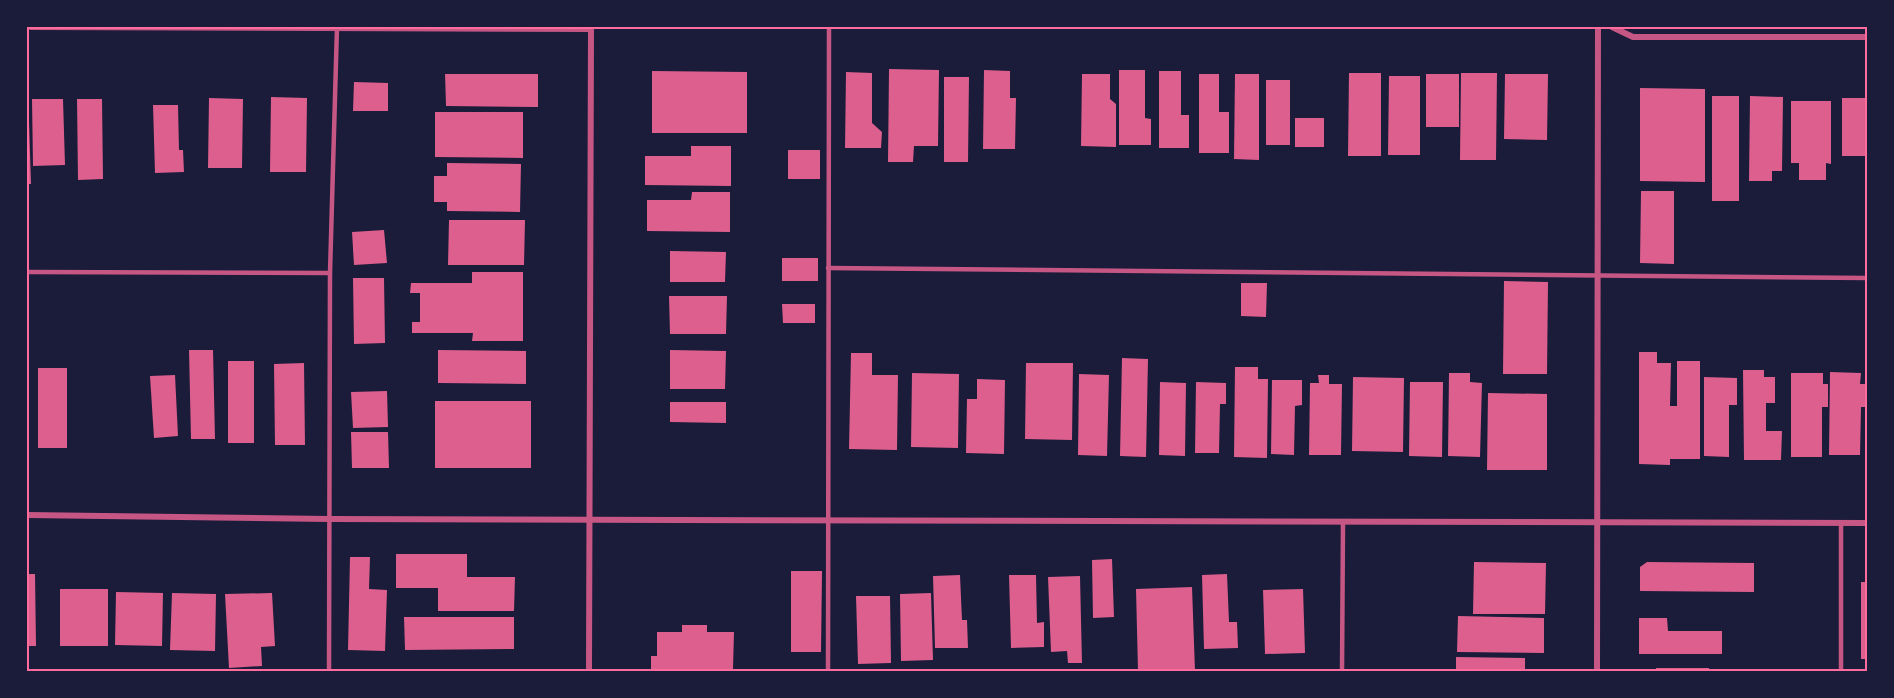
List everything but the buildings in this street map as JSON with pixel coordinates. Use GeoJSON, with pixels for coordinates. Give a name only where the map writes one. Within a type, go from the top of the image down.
{"type":"FeatureCollection","features":[{"type":"Feature","properties":{"kind":"street"},"geometry":{"type":"LineString","coordinates":[[31,27],[591,28],[589,671]]}},
{"type":"Feature","properties":{"kind":"street"},"geometry":{"type":"LineString","coordinates":[[1597,671],[1598,27]]}},
{"type":"Feature","properties":{"kind":"street"},"geometry":{"type":"LineString","coordinates":[[1612,27],[1633,36],[1867,38]]}},
{"type":"Feature","properties":{"kind":"street"},"geometry":{"type":"LineString","coordinates":[[27,515],[329,519],[1867,523]]}},
{"type":"Feature","properties":{"kind":"lane"},"geometry":{"type":"LineString","coordinates":[[828,671],[829,27]]}},
{"type":"Feature","properties":{"kind":"lane"},"geometry":{"type":"LineString","coordinates":[[329,671],[330,273],[337,28]]}},
{"type":"Feature","properties":{"kind":"lane"},"geometry":{"type":"LineString","coordinates":[[828,268],[1867,278]]}},
{"type":"Feature","properties":{"kind":"lane"},"geometry":{"type":"LineString","coordinates":[[27,272],[330,273]]}},
{"type":"Feature","properties":{"kind":"lane"},"geometry":{"type":"LineString","coordinates":[[1342,671],[1343,522]]}},
{"type":"Feature","properties":{"kind":"lane"},"geometry":{"type":"LineString","coordinates":[[1841,523],[1841,671]]}}]}
